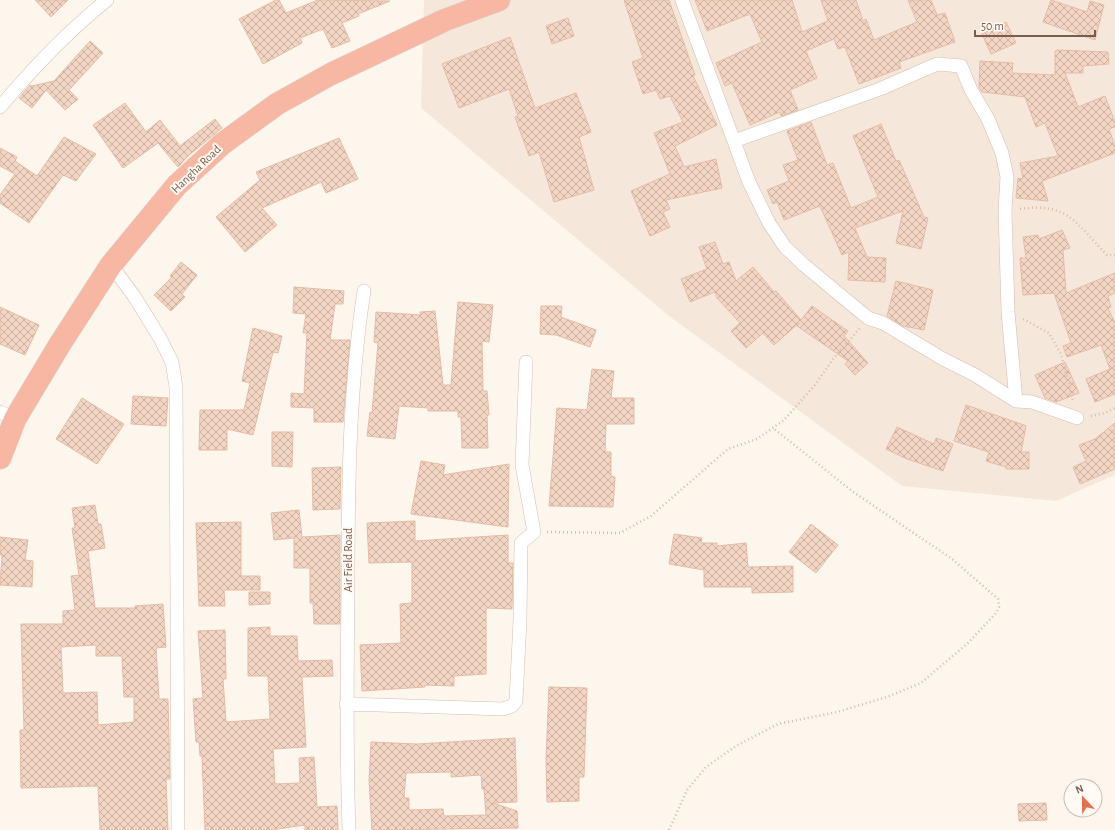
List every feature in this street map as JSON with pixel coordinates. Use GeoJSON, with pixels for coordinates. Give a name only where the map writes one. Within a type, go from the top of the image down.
{"type":"FeatureCollection","features":[{"type":"Feature","properties":{"kind":"highway","name":"Hangha Road"},"geometry":{"type":"LineString","coordinates":[[0,458],[8,416],[60,344],[111,265],[177,185],[222,144],[277,104],[331,74],[444,20],[499,0]]}},
{"type":"Feature","properties":{"kind":"street"},"geometry":{"type":"LineString","coordinates":[[0,107],[33,68],[85,18],[107,0]]}},
{"type":"Feature","properties":{"kind":"street"},"geometry":{"type":"LineString","coordinates":[[682,0],[748,182],[769,223],[786,247],[804,265],[868,318],[883,323],[937,356],[975,375],[1016,401],[1032,402],[1077,418]]}},
{"type":"Feature","properties":{"kind":"street"},"geometry":{"type":"LineString","coordinates":[[734,141],[880,89],[937,64],[961,66],[971,90],[988,119],[1002,153],[1007,177],[1005,210],[1008,312],[1016,401]]}},
{"type":"Feature","properties":{"kind":"street"},"geometry":{"type":"LineString","coordinates":[[111,265],[134,296],[160,338],[172,362],[176,387],[178,830]]}},
{"type":"Feature","properties":{"kind":"street","name":"Air Field Road"},"geometry":{"type":"LineString","coordinates":[[349,830],[346,704],[350,459],[355,365],[364,291]]}},
{"type":"Feature","properties":{"kind":"street"},"geometry":{"type":"LineString","coordinates":[[346,704],[503,709],[512,706],[516,701],[518,685],[521,543],[534,532],[522,465],[526,362]]}},
{"type":"Feature","properties":{"kind":"path"},"geometry":{"type":"LineString","coordinates":[[1005,210],[1035,207],[1055,209],[1072,218],[1107,255],[1115,255]]}},
{"type":"Feature","properties":{"kind":"path"},"geometry":{"type":"LineString","coordinates":[[1008,312],[1050,333],[1061,354],[1077,418],[1105,413],[1115,408]]}},
{"type":"Feature","properties":{"kind":"path"},"geometry":{"type":"LineString","coordinates":[[534,532],[620,533],[651,516],[728,450],[757,439],[784,420],[868,318]]}},
{"type":"Feature","properties":{"kind":"path"},"geometry":{"type":"LineString","coordinates":[[669,830],[688,790],[706,767],[736,746],[778,724],[837,712],[888,697],[921,684],[968,643],[997,612],[999,607],[998,599],[952,558],[852,491],[773,428]]}},
{"type":"Feature","properties":{"kind":"shaded area"},"geometry":{"type":"Polygon","coordinates":[[[424,0],[1115,0],[1115,475],[1056,501],[902,486],[669,316],[421,108],[424,0]]]}},
{"type":"Feature","properties":{"kind":"building"},"geometry":{"type":"Polygon","coordinates":[[[35,0],[68,0],[51,17],[35,0]]]}},
{"type":"Feature","properties":{"kind":"building"},"geometry":{"type":"Polygon","coordinates":[[[276,0],[279,0],[286,13],[318,0],[390,1],[358,14],[359,16],[342,23],[350,41],[332,48],[323,29],[300,38],[302,43],[263,64],[239,19],[276,0]]]}},
{"type":"Feature","properties":{"kind":"building"},"geometry":{"type":"Polygon","coordinates":[[[624,0],[669,0],[695,75],[693,76],[717,125],[675,146],[684,167],[716,159],[722,188],[666,200],[670,209],[663,212],[670,227],[650,236],[631,191],[670,174],[654,133],[683,122],[670,96],[660,99],[656,90],[643,94],[632,62],[643,58],[624,0]]]}},
{"type":"Feature","properties":{"kind":"building"},"geometry":{"type":"Polygon","coordinates":[[[695,0],[792,0],[802,32],[828,21],[821,0],[856,0],[863,21],[866,19],[874,40],[917,22],[908,0],[931,0],[937,15],[945,13],[955,42],[899,62],[901,68],[859,84],[845,47],[838,49],[834,39],[806,51],[817,78],[790,90],[798,110],[781,116],[780,112],[750,125],[732,83],[725,86],[716,63],[762,42],[750,14],[707,31],[695,0]]]}},
{"type":"Feature","properties":{"kind":"building"},"geometry":{"type":"Polygon","coordinates":[[[1051,0],[1087,12],[1090,1],[1104,5],[1095,40],[1043,22],[1051,0]]]}},
{"type":"Feature","properties":{"kind":"building"},"geometry":{"type":"Polygon","coordinates":[[[568,18],[574,36],[552,44],[546,26],[568,18]]]}},
{"type":"Feature","properties":{"kind":"building"},"geometry":{"type":"Polygon","coordinates":[[[1006,22],[1016,43],[991,54],[982,34],[1006,22]]]}},
{"type":"Feature","properties":{"kind":"building"},"geometry":{"type":"Polygon","coordinates":[[[510,37],[535,108],[576,93],[591,132],[579,137],[594,190],[554,202],[539,152],[529,156],[515,117],[518,116],[509,89],[459,108],[442,64],[510,37]]]}},
{"type":"Feature","properties":{"kind":"building"},"geometry":{"type":"Polygon","coordinates":[[[90,41],[103,53],[69,90],[78,99],[65,110],[46,90],[32,108],[19,98],[30,85],[32,86],[54,81],[90,41]]]}},
{"type":"Feature","properties":{"kind":"building"},"geometry":{"type":"Polygon","coordinates":[[[1055,51],[1108,52],[1109,64],[1083,66],[1083,73],[1065,73],[1078,107],[1105,96],[1115,122],[1115,127],[1109,129],[1115,146],[1115,153],[1042,181],[1048,201],[1016,198],[1018,178],[1023,179],[1020,163],[1058,156],[1045,123],[1036,127],[1025,97],[982,92],[979,87],[980,61],[1013,63],[1012,73],[1055,75],[1055,51]]]}},
{"type":"Feature","properties":{"kind":"building"},"geometry":{"type":"Polygon","coordinates":[[[125,103],[146,132],[160,120],[180,146],[215,119],[222,128],[188,156],[178,167],[158,143],[123,168],[93,125],[125,103]]]}},
{"type":"Feature","properties":{"kind":"building"},"geometry":{"type":"Polygon","coordinates":[[[811,122],[827,165],[833,163],[851,208],[878,197],[853,136],[881,124],[896,161],[899,160],[924,217],[928,218],[921,249],[896,243],[903,211],[855,228],[867,257],[886,258],[885,282],[848,280],[849,252],[842,255],[820,206],[784,220],[777,202],[773,204],[767,190],[789,181],[783,165],[798,160],[787,131],[811,122]]]}},
{"type":"Feature","properties":{"kind":"building"},"geometry":{"type":"Polygon","coordinates":[[[64,137],[96,154],[76,181],[63,175],[29,223],[0,203],[0,195],[15,174],[0,166],[0,148],[17,157],[15,161],[37,176],[64,137]]]}},
{"type":"Feature","properties":{"kind":"building"},"geometry":{"type":"Polygon","coordinates":[[[339,138],[358,179],[326,193],[321,182],[262,208],[277,225],[245,252],[216,217],[260,180],[256,172],[339,138]]]}},
{"type":"Feature","properties":{"kind":"building"},"geometry":{"type":"Polygon","coordinates":[[[1062,230],[1070,248],[1063,250],[1066,293],[1115,273],[1115,293],[1108,296],[1111,307],[1108,308],[1115,323],[1115,394],[1095,402],[1086,379],[1110,369],[1101,345],[1067,357],[1063,346],[1071,343],[1054,293],[1023,295],[1020,258],[1026,258],[1023,237],[1038,235],[1039,239],[1062,230]]]}},
{"type":"Feature","properties":{"kind":"building"},"geometry":{"type":"Polygon","coordinates":[[[715,242],[723,264],[729,262],[736,281],[753,267],[774,292],[776,291],[801,320],[812,306],[848,331],[844,336],[868,363],[855,375],[845,364],[848,361],[797,326],[799,323],[774,345],[763,333],[746,348],[731,331],[740,323],[717,298],[715,292],[690,302],[681,279],[707,269],[699,247],[715,242]]]}},
{"type":"Feature","properties":{"kind":"building"},"geometry":{"type":"Polygon","coordinates":[[[181,262],[197,275],[182,294],[185,297],[171,311],[154,295],[172,277],[170,276],[181,262]]]}},
{"type":"Feature","properties":{"kind":"building"},"geometry":{"type":"Polygon","coordinates":[[[896,281],[933,290],[924,330],[903,326],[887,316],[896,281]]]}},
{"type":"Feature","properties":{"kind":"building"},"geometry":{"type":"Polygon","coordinates":[[[294,287],[344,291],[343,304],[335,304],[330,340],[350,340],[343,422],[314,422],[314,408],[291,407],[291,393],[304,394],[307,333],[303,333],[306,314],[293,313],[294,287]]]}},
{"type":"Feature","properties":{"kind":"building"},"geometry":{"type":"Polygon","coordinates":[[[458,302],[493,305],[489,342],[482,341],[483,391],[487,391],[489,415],[487,415],[488,448],[462,448],[461,417],[458,417],[458,411],[428,411],[428,408],[399,406],[395,439],[367,436],[370,412],[372,413],[378,343],[374,342],[376,312],[421,315],[420,312],[435,311],[443,385],[451,385],[458,302]]]}},
{"type":"Feature","properties":{"kind":"building"},"geometry":{"type":"Polygon","coordinates":[[[541,306],[562,306],[561,317],[596,330],[590,347],[556,335],[540,334],[541,306]]]}},
{"type":"Feature","properties":{"kind":"building"},"geometry":{"type":"Polygon","coordinates":[[[0,307],[39,325],[25,355],[0,344],[0,307]]]}},
{"type":"Feature","properties":{"kind":"building"},"geometry":{"type":"Polygon","coordinates":[[[253,328],[282,336],[278,353],[273,352],[253,435],[227,429],[227,450],[199,450],[200,410],[244,410],[250,383],[242,381],[253,328]]]}},
{"type":"Feature","properties":{"kind":"building"},"geometry":{"type":"Polygon","coordinates":[[[1065,362],[1079,393],[1056,402],[1045,398],[1035,375],[1065,362]]]}},
{"type":"Feature","properties":{"kind":"building"},"geometry":{"type":"Polygon","coordinates":[[[592,369],[614,371],[611,398],[634,398],[634,424],[606,424],[605,452],[611,452],[611,476],[615,477],[613,507],[549,506],[557,408],[587,410],[592,369]]]}},
{"type":"Feature","properties":{"kind":"building"},"geometry":{"type":"Polygon","coordinates":[[[133,396],[168,398],[166,426],[131,424],[133,396]]]}},
{"type":"Feature","properties":{"kind":"building"},"geometry":{"type":"Polygon","coordinates":[[[82,398],[124,424],[97,464],[56,439],[82,398]]]}},
{"type":"Feature","properties":{"kind":"building"},"geometry":{"type":"Polygon","coordinates":[[[966,405],[1026,426],[1021,452],[1029,452],[1029,469],[1006,469],[1006,467],[986,461],[989,452],[954,441],[966,405]]]}},
{"type":"Feature","properties":{"kind":"building"},"geometry":{"type":"Polygon","coordinates":[[[1115,423],[1115,469],[1080,484],[1073,467],[1086,461],[1079,445],[1095,439],[1115,423]]]}},
{"type":"Feature","properties":{"kind":"building"},"geometry":{"type":"Polygon","coordinates":[[[897,427],[934,444],[936,438],[953,444],[943,471],[907,459],[886,449],[897,427]]]}},
{"type":"Feature","properties":{"kind":"building"},"geometry":{"type":"Polygon","coordinates":[[[272,432],[293,432],[292,467],[272,466],[272,432]]]}},
{"type":"Feature","properties":{"kind":"building"},"geometry":{"type":"Polygon","coordinates":[[[421,461],[445,465],[443,475],[509,464],[508,527],[411,514],[421,461]]]}},
{"type":"Feature","properties":{"kind":"building"},"geometry":{"type":"Polygon","coordinates":[[[341,467],[340,509],[313,510],[312,468],[341,467]]]}},
{"type":"Feature","properties":{"kind":"building"},"geometry":{"type":"Polygon","coordinates":[[[95,505],[98,524],[101,524],[105,548],[88,551],[95,608],[135,608],[135,606],[163,604],[166,647],[156,648],[159,699],[168,699],[170,779],[166,779],[168,830],[100,830],[98,786],[21,788],[20,730],[24,730],[21,624],[63,624],[63,611],[75,610],[71,576],[79,575],[72,528],[75,528],[72,508],[95,505]],[[96,645],[61,647],[63,693],[97,692],[98,725],[134,722],[134,697],[124,697],[122,656],[96,656],[96,645]]]}},
{"type":"Feature","properties":{"kind":"building"},"geometry":{"type":"Polygon","coordinates":[[[299,510],[302,537],[340,535],[340,624],[314,624],[313,603],[310,603],[310,568],[294,568],[294,538],[274,540],[271,513],[299,510]]]}},
{"type":"Feature","properties":{"kind":"building"},"geometry":{"type":"Polygon","coordinates":[[[415,521],[415,541],[508,535],[508,563],[513,563],[512,609],[486,608],[486,674],[454,676],[454,686],[425,685],[425,687],[362,691],[360,645],[401,643],[400,604],[412,603],[412,562],[369,563],[367,523],[415,521]]]}},
{"type":"Feature","properties":{"kind":"building"},"geometry":{"type":"Polygon","coordinates":[[[241,522],[241,576],[260,576],[260,590],[224,590],[225,606],[199,606],[196,523],[241,522]]]}},
{"type":"Feature","properties":{"kind":"building"},"geometry":{"type":"Polygon","coordinates":[[[811,524],[838,545],[816,573],[789,552],[811,524]]]}},
{"type":"Feature","properties":{"kind":"building"},"geometry":{"type":"Polygon","coordinates":[[[674,534],[702,538],[701,543],[717,543],[717,546],[746,543],[748,567],[793,566],[793,592],[752,593],[752,587],[704,587],[704,570],[669,564],[674,534]]]}},
{"type":"Feature","properties":{"kind":"building"},"geometry":{"type":"Polygon","coordinates":[[[0,537],[28,540],[25,560],[33,561],[32,587],[0,585],[2,555],[0,555],[0,537]]]}},
{"type":"Feature","properties":{"kind":"building"},"geometry":{"type":"Polygon","coordinates":[[[249,592],[270,592],[270,604],[249,605],[249,592]]]}},
{"type":"Feature","properties":{"kind":"building"},"geometry":{"type":"Polygon","coordinates":[[[270,627],[270,636],[297,636],[298,661],[332,660],[333,676],[302,677],[306,747],[273,749],[275,784],[300,783],[299,758],[314,757],[317,807],[337,806],[338,830],[305,830],[305,825],[270,830],[205,830],[202,756],[200,756],[199,742],[196,742],[193,699],[203,698],[198,631],[225,630],[226,679],[223,679],[226,722],[270,719],[268,676],[248,676],[248,628],[270,627]]]}},
{"type":"Feature","properties":{"kind":"building"},"geometry":{"type":"Polygon","coordinates":[[[549,687],[587,688],[584,777],[579,777],[579,801],[547,802],[546,759],[549,687]]]}},
{"type":"Feature","properties":{"kind":"building"},"geometry":{"type":"Polygon","coordinates":[[[515,738],[517,802],[493,803],[517,811],[518,828],[372,830],[369,780],[371,742],[417,744],[515,738]],[[451,772],[406,773],[404,798],[409,798],[409,810],[443,809],[444,816],[486,815],[484,789],[482,789],[481,775],[451,777],[451,772]]]}},
{"type":"Feature","properties":{"kind":"building"},"geometry":{"type":"Polygon","coordinates":[[[1046,803],[1047,820],[1019,821],[1018,804],[1046,803]]]}}]}
